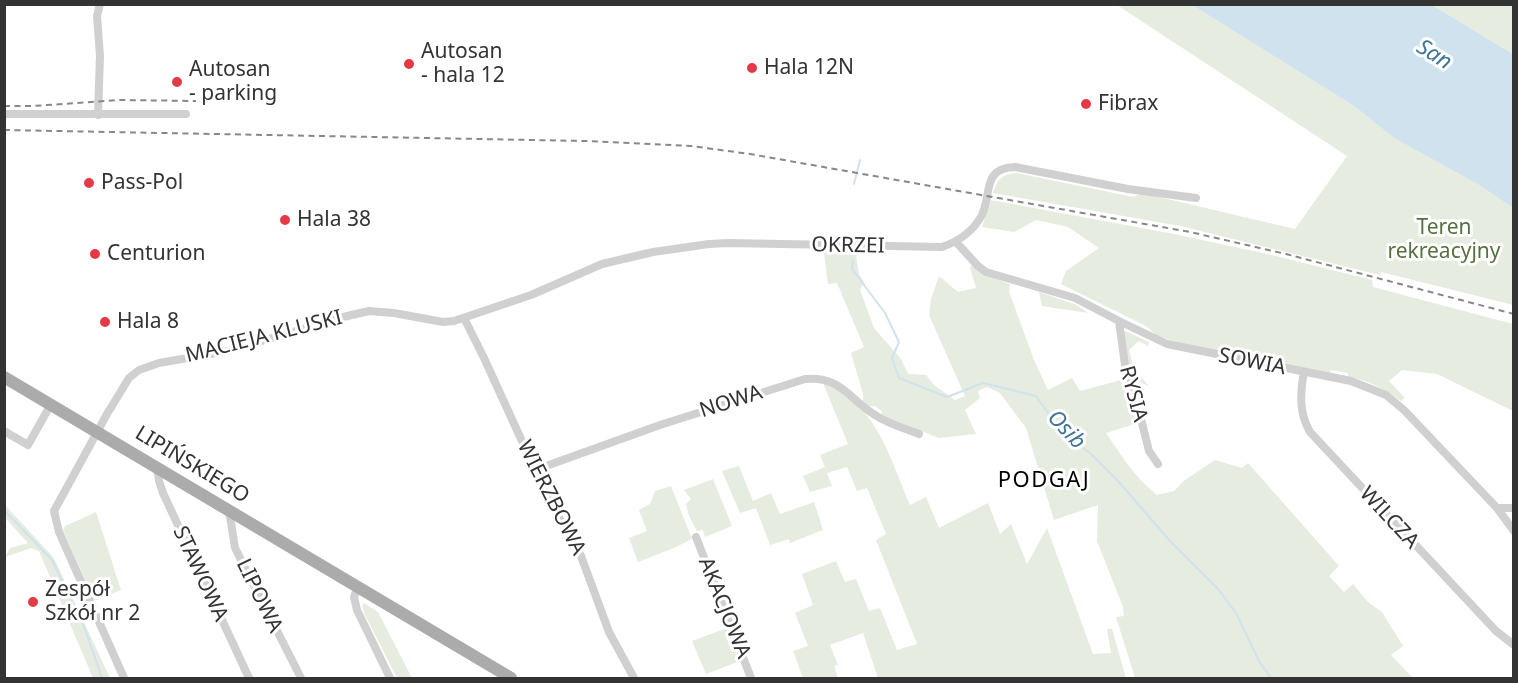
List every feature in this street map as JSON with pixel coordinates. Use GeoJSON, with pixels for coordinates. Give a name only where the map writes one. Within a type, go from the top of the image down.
{"type":"FeatureCollection","features":[{"type":"Feature","properties":{"kind":"main road","name":"LIPIŃSKIEGO"},"geometry":{"type":"LineString","coordinates":[[4,377],[511,678]]}},
{"type":"Feature","properties":{"kind":"street"},"geometry":{"type":"LineString","coordinates":[[98,115],[100,4]]}},
{"type":"Feature","properties":{"kind":"street"},"geometry":{"type":"LineString","coordinates":[[4,114],[186,114]]}},
{"type":"Feature","properties":{"kind":"street"},"geometry":{"type":"LineString","coordinates":[[956,242],[968,234],[976,224],[982,214],[990,182],[994,175],[1005,167],[1128,189],[1196,198]]}},
{"type":"Feature","properties":{"kind":"street","name":"OKRZEI"},"geometry":{"type":"LineString","coordinates":[[464,318],[531,295],[602,264],[653,252],[728,243],[942,247],[956,242]]}},
{"type":"Feature","properties":{"kind":"street","name":"SOWIA"},"geometry":{"type":"LineString","coordinates":[[956,242],[986,272],[1075,298],[1174,346],[1351,381],[1386,395],[1404,410],[1497,508],[1514,531]]}},
{"type":"Feature","properties":{"kind":"street","name":"MACIEJA KLUSKI"},"geometry":{"type":"LineString","coordinates":[[123,678],[59,532],[54,512],[129,378],[152,365],[228,351],[343,316],[369,311],[443,322],[464,318]]}},
{"type":"Feature","properties":{"kind":"street","name":"WIERZBOWA"},"geometry":{"type":"LineString","coordinates":[[464,318],[558,517],[581,556],[609,632],[634,678]]}},
{"type":"Feature","properties":{"kind":"street","name":"RYSIA"},"geometry":{"type":"LineString","coordinates":[[1119,321],[1125,365],[1132,383],[1149,451],[1158,464]]}},
{"type":"Feature","properties":{"kind":"street","name":"WILCZA"},"geometry":{"type":"LineString","coordinates":[[1304,372],[1301,410],[1303,420],[1310,432],[1496,631],[1514,645]]}},
{"type":"Feature","properties":{"kind":"street","name":"NOWA"},"geometry":{"type":"LineString","coordinates":[[535,470],[587,449],[812,378],[835,383],[874,415],[919,434]]}},
{"type":"Feature","properties":{"kind":"street"},"geometry":{"type":"LineString","coordinates":[[4,431],[28,445],[51,404]]}},
{"type":"Feature","properties":{"kind":"street","name":"STAWOWA"},"geometry":{"type":"LineString","coordinates":[[157,467],[163,492],[249,678]]}},
{"type":"Feature","properties":{"kind":"street"},"geometry":{"type":"LineString","coordinates":[[1497,508],[1514,508]]}},
{"type":"Feature","properties":{"kind":"street","name":"LIPOWA"},"geometry":{"type":"LineString","coordinates":[[229,510],[235,548],[301,678]]}},
{"type":"Feature","properties":{"kind":"street","name":"AKACJOWA"},"geometry":{"type":"LineString","coordinates":[[696,537],[752,678]]}},
{"type":"Feature","properties":{"kind":"street"},"geometry":{"type":"LineString","coordinates":[[358,587],[354,597],[357,610],[390,678]]}},
{"type":"Feature","properties":{"kind":"green space","name":"Teren rekreacyjny"},"geometry":{"type":"Polygon","coordinates":[[[1117,5],[1192,5],[1354,106],[1394,138],[1479,185],[1513,208],[1513,305],[1180,226],[993,193],[1001,178],[1017,173],[1133,197],[1142,193],[1295,229],[1347,156],[1117,5]]]}},
{"type":"Feature","properties":{"kind":"green space"},"geometry":{"type":"Polygon","coordinates":[[[1432,5],[1513,5],[1513,54],[1432,5]]]}},
{"type":"Feature","properties":{"kind":"green space"},"geometry":{"type":"Polygon","coordinates":[[[991,200],[1272,255],[1372,280],[1373,287],[1513,324],[1513,411],[1437,374],[1402,370],[1389,381],[1405,398],[1401,401],[1363,380],[1348,377],[1348,373],[1331,370],[1330,373],[1183,344],[1157,336],[1146,326],[1061,284],[1066,271],[1099,248],[1068,227],[1036,220],[1014,232],[982,227],[991,200]]]}},
{"type":"Feature","properties":{"kind":"green space"},"geometry":{"type":"Polygon","coordinates":[[[824,253],[856,255],[859,274],[864,282],[860,290],[874,328],[901,359],[908,374],[926,375],[934,385],[955,400],[965,396],[929,315],[931,299],[939,276],[958,292],[976,288],[971,265],[987,276],[1010,284],[1011,297],[1034,360],[1048,390],[1072,378],[1080,391],[1125,379],[1138,423],[1106,433],[1135,474],[1157,495],[1174,491],[1185,480],[1215,460],[1242,468],[1248,463],[1339,566],[1329,576],[1344,592],[1353,584],[1368,602],[1382,612],[1403,646],[1391,655],[1413,678],[1135,678],[1116,617],[1124,616],[1123,607],[1097,541],[1098,505],[1054,520],[1026,428],[1000,393],[987,387],[978,391],[980,398],[965,410],[976,434],[939,438],[882,416],[882,411],[863,401],[851,353],[864,347],[837,283],[828,284],[824,253]]]}},
{"type":"Feature","properties":{"kind":"green space"},"geometry":{"type":"Polygon","coordinates":[[[1039,292],[1077,305],[1088,313],[1042,306],[1039,292]]]}},
{"type":"Feature","properties":{"kind":"green space"},"geometry":{"type":"Polygon","coordinates":[[[1125,331],[1149,342],[1148,346],[1139,341],[1129,350],[1134,369],[1149,386],[1134,380],[1124,350],[1125,331]]]}},
{"type":"Feature","properties":{"kind":"green space"},"geometry":{"type":"Polygon","coordinates":[[[823,383],[841,391],[868,417],[888,451],[910,505],[926,497],[939,528],[988,503],[1000,534],[1011,524],[1027,564],[1047,528],[1093,654],[1111,653],[1107,629],[1112,629],[1126,678],[878,678],[863,633],[830,645],[838,665],[834,666],[838,678],[803,678],[793,651],[808,646],[795,613],[813,605],[802,574],[836,561],[845,582],[856,579],[869,611],[880,608],[897,650],[917,644],[876,540],[886,534],[867,488],[857,491],[847,467],[827,473],[832,486],[810,492],[803,476],[825,467],[820,455],[848,444],[823,383]]]}},
{"type":"Feature","properties":{"kind":"green space"},"geometry":{"type":"Polygon","coordinates":[[[739,466],[753,501],[771,493],[780,514],[814,502],[823,530],[790,543],[789,539],[770,545],[756,508],[740,513],[722,471],[739,466]]]}},
{"type":"Feature","properties":{"kind":"green space"},"geometry":{"type":"Polygon","coordinates":[[[713,479],[732,526],[705,537],[703,530],[697,531],[689,516],[686,504],[691,499],[684,490],[713,479]]]}},
{"type":"Feature","properties":{"kind":"green space"},"geometry":{"type":"Polygon","coordinates":[[[671,486],[692,539],[638,562],[629,538],[647,531],[639,510],[650,504],[655,491],[671,486]]]}},
{"type":"Feature","properties":{"kind":"green space"},"geometry":{"type":"Polygon","coordinates":[[[5,505],[54,558],[110,678],[93,678],[39,551],[31,548],[5,557],[10,548],[28,543],[5,518],[5,505]]]}},
{"type":"Feature","properties":{"kind":"green space"},"geometry":{"type":"Polygon","coordinates":[[[96,512],[121,590],[94,600],[63,530],[65,526],[96,512]]]}},
{"type":"Feature","properties":{"kind":"green space"},"geometry":{"type":"Polygon","coordinates":[[[364,603],[378,612],[412,678],[397,678],[365,615],[362,606],[364,603]]]}},
{"type":"Feature","properties":{"kind":"green space"},"geometry":{"type":"Polygon","coordinates":[[[727,628],[729,635],[726,637],[740,661],[706,674],[692,641],[727,628]]]}},
{"type":"Feature","properties":{"kind":"water","name":"San"},"geometry":{"type":"Polygon","coordinates":[[[1192,5],[1432,5],[1513,54],[1513,208],[1479,185],[1394,138],[1354,106],[1192,5]]]}},
{"type":"Feature","properties":{"kind":"waterway","name":"Osib"},"geometry":{"type":"LineString","coordinates":[[854,184],[860,160]]}},
{"type":"Feature","properties":{"kind":"waterway","name":"Osib"},"geometry":{"type":"LineString","coordinates":[[853,260],[852,269],[885,313],[899,342],[892,358],[899,378],[947,397],[983,383],[1036,396],[1060,430],[1091,454],[1118,481],[1170,541],[1218,589],[1236,613],[1259,661],[1271,678]]}},
{"type":"Feature","properties":{"kind":"waterway"},"geometry":{"type":"LineString","coordinates":[[4,510],[52,560],[85,629],[102,678]]}},
{"type":"Feature","properties":{"kind":"railway"},"geometry":{"type":"LineString","coordinates":[[4,106],[120,100],[196,101]]}},
{"type":"Feature","properties":{"kind":"railway"},"geometry":{"type":"LineString","coordinates":[[4,130],[585,141],[691,146],[750,154],[1190,232],[1286,254],[1514,314]]}},
{"type":"Feature","properties":{"kind":"place","name":"Autosan - hala 12"},"geometry":{"type":"Point","coordinates":[409,64]}},
{"type":"Feature","properties":{"kind":"place","name":"Hala 12N"},"geometry":{"type":"Point","coordinates":[752,68]}},
{"type":"Feature","properties":{"kind":"place","name":"Autosan - parking"},"geometry":{"type":"Point","coordinates":[177,82]}},
{"type":"Feature","properties":{"kind":"place","name":"Fibrax"},"geometry":{"type":"Point","coordinates":[1086,104]}},
{"type":"Feature","properties":{"kind":"place","name":"Pass-Pol"},"geometry":{"type":"Point","coordinates":[89,183]}},
{"type":"Feature","properties":{"kind":"place","name":"Hala 38"},"geometry":{"type":"Point","coordinates":[285,220]}},
{"type":"Feature","properties":{"kind":"place","name":"Centurion"},"geometry":{"type":"Point","coordinates":[95,254]}},
{"type":"Feature","properties":{"kind":"place","name":"Hala 8"},"geometry":{"type":"Point","coordinates":[105,322]}},
{"type":"Feature","properties":{"kind":"place","name":"Zespół Szkół nr 2"},"geometry":{"type":"Point","coordinates":[33,602]}},
{"type":"Feature","properties":{"kind":"district","name":"PODGAJ"},"geometry":{"type":"Point","coordinates":[1044,481]}}]}
